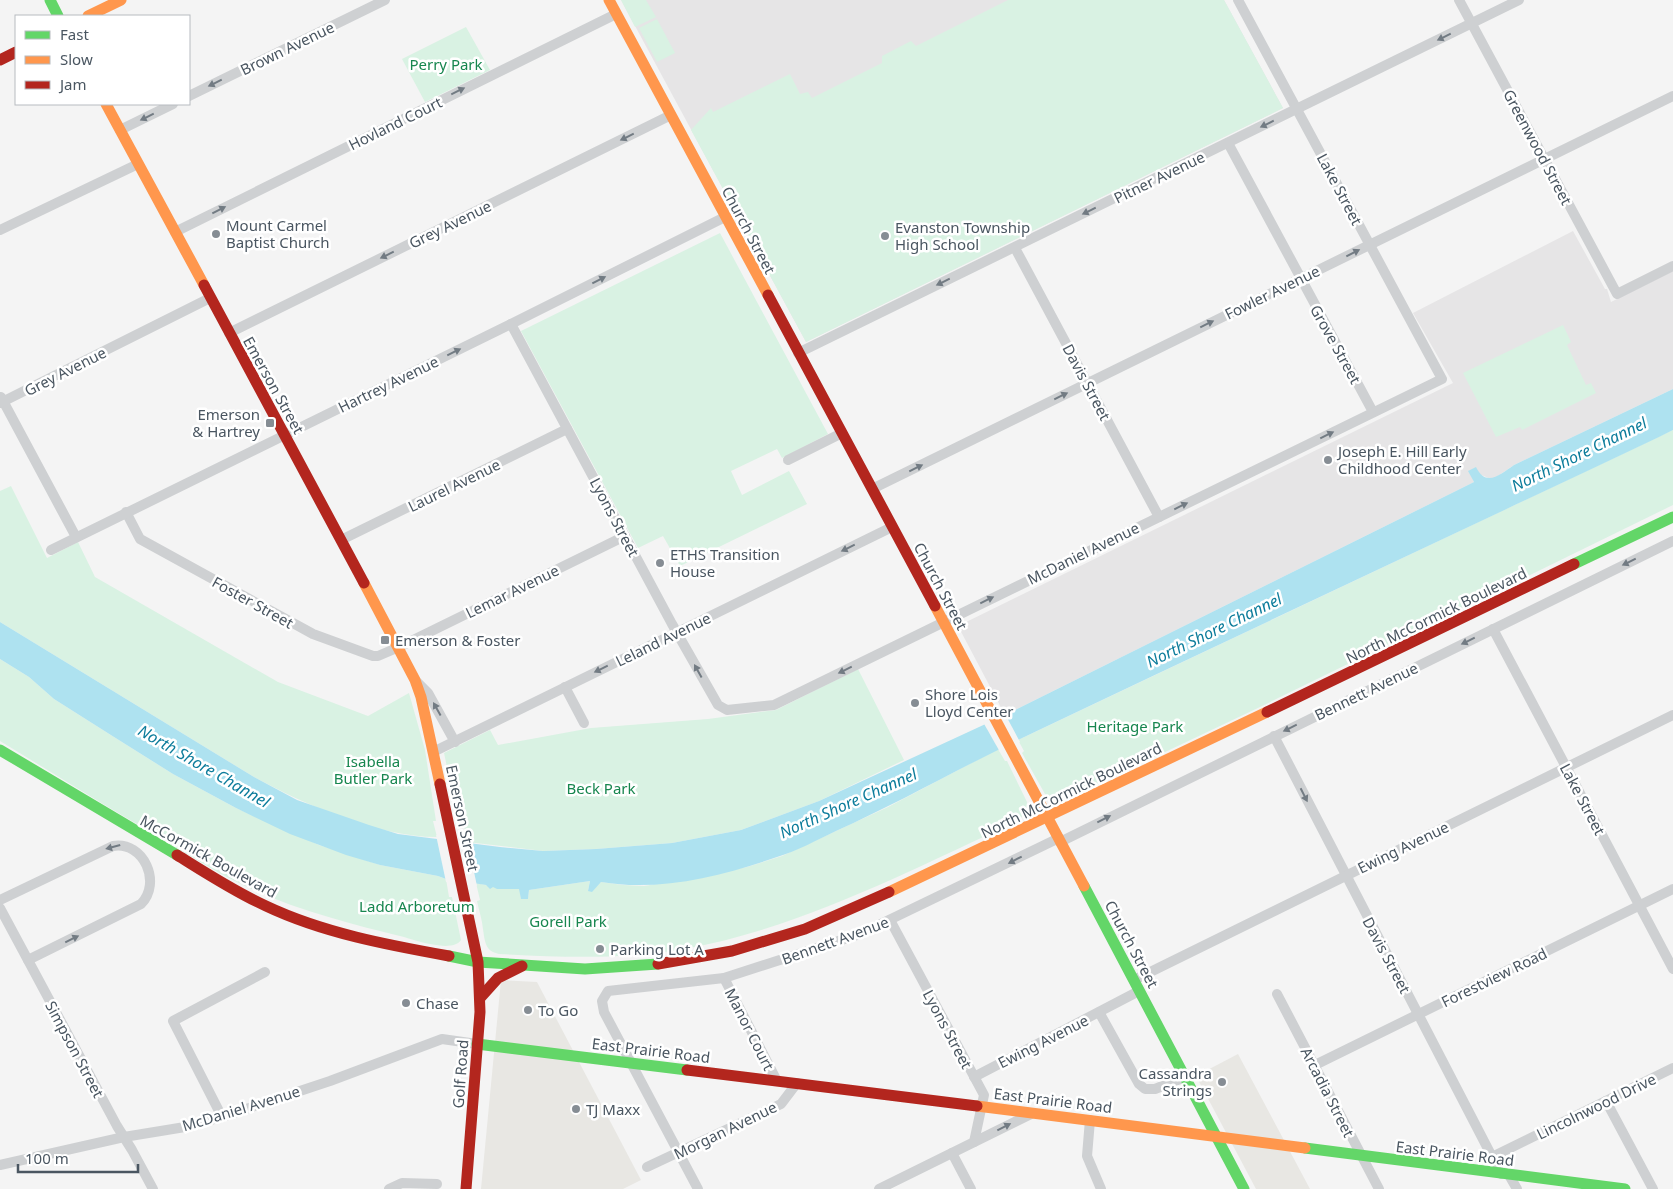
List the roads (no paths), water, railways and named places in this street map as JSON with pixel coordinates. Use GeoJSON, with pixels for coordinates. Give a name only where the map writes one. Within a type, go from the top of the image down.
{"type":"FeatureCollection","features":[{"type":"Feature","properties":{"kind":"main road"},"geometry":{"type":"LineString","coordinates":[[50,0],[58,15]]}},
{"type":"Feature","properties":{"kind":"main road"},"geometry":{"type":"LineString","coordinates":[[90,15],[121,0]]}},
{"type":"Feature","properties":{"kind":"main road","name":"Church Street"},"geometry":{"type":"LineString","coordinates":[[608,0],[944,622],[1244,1189]]}},
{"type":"Feature","properties":{"kind":"main road"},"geometry":{"type":"LineString","coordinates":[[0,60],[15,52]]}},
{"type":"Feature","properties":{"kind":"main road","name":"Emerson Street"},"geometry":{"type":"LineString","coordinates":[[107,105],[416,680],[478,962]]}},
{"type":"Feature","properties":{"kind":"main road","name":"North McCormick Boulevard"},"geometry":{"type":"LineString","coordinates":[[478,962],[585,969],[672,963],[732,951],[805,929],[901,887],[1048,818],[1673,517]]}},
{"type":"Feature","properties":{"kind":"main road","name":"McCormick Boulevard"},"geometry":{"type":"LineString","coordinates":[[0,750],[194,867],[267,907],[308,923],[384,944],[478,962]]}},
{"type":"Feature","properties":{"kind":"main road","name":"Golf Road"},"geometry":{"type":"LineString","coordinates":[[466,1189],[480,998],[478,962]]}},
{"type":"Feature","properties":{"kind":"main road"},"geometry":{"type":"LineString","coordinates":[[480,998],[498,978],[527,965]]}},
{"type":"Feature","properties":{"kind":"main road","name":"East Prairie Road"},"geometry":{"type":"LineString","coordinates":[[477,1044],[1034,1112],[1625,1189]]}},
{"type":"Feature","properties":{"kind":"street","name":"Brown Avenue"},"geometry":{"type":"LineString","coordinates":[[190,96],[385,0]]}},
{"type":"Feature","properties":{"kind":"street","name":"Lake Street"},"geometry":{"type":"LineString","coordinates":[[1238,0],[1442,379]]}},
{"type":"Feature","properties":{"kind":"street","name":"Greenwood Street"},"geometry":{"type":"LineString","coordinates":[[1459,0],[1617,294],[1673,266]]}},
{"type":"Feature","properties":{"kind":"street","name":"Pitner Avenue"},"geometry":{"type":"LineString","coordinates":[[798,353],[1519,0]]}},
{"type":"Feature","properties":{"kind":"street","name":"Hovland Court"},"geometry":{"type":"LineString","coordinates":[[175,232],[616,14]]}},
{"type":"Feature","properties":{"kind":"street","name":"Fowler Avenue"},"geometry":{"type":"LineString","coordinates":[[872,489],[1673,96]]}},
{"type":"Feature","properties":{"kind":"street"},"geometry":{"type":"LineString","coordinates":[[120,130],[171,105]]}},
{"type":"Feature","properties":{"kind":"street","name":"Grey Avenue"},"geometry":{"type":"LineString","coordinates":[[229,333],[670,115]]}},
{"type":"Feature","properties":{"kind":"street","name":"Grove Street"},"geometry":{"type":"LineString","coordinates":[[1228,143],[1373,412]]}},
{"type":"Feature","properties":{"kind":"street"},"geometry":{"type":"LineString","coordinates":[[0,230],[138,164]]}},
{"type":"Feature","properties":{"kind":"street","name":"Hartrey Avenue"},"geometry":{"type":"LineString","coordinates":[[51,550],[511,324],[725,216]]}},
{"type":"Feature","properties":{"kind":"street","name":"Davis Street"},"geometry":{"type":"LineString","coordinates":[[1015,248],[1159,517]]}},
{"type":"Feature","properties":{"kind":"street","name":"Grey Avenue"},"geometry":{"type":"LineString","coordinates":[[1,400],[210,298]]}},
{"type":"Feature","properties":{"kind":"street","name":"Lyons Street"},"geometry":{"type":"LineString","coordinates":[[511,324],[720,708]]}},
{"type":"Feature","properties":{"kind":"street","name":"McDaniel Avenue"},"geometry":{"type":"LineString","coordinates":[[720,708],[727,710],[774,705],[1442,379]]}},
{"type":"Feature","properties":{"kind":"street"},"geometry":{"type":"LineString","coordinates":[[1,400],[76,537]]}},
{"type":"Feature","properties":{"kind":"street","name":"Laurel Avenue"},"geometry":{"type":"LineString","coordinates":[[341,540],[567,429]]}},
{"type":"Feature","properties":{"kind":"street"},"geometry":{"type":"LineString","coordinates":[[788,460],[842,433]]}},
{"type":"Feature","properties":{"kind":"street","name":"Foster Street"},"geometry":{"type":"LineString","coordinates":[[126,512],[140,540],[313,634],[373,656],[378,656],[399,646]]}},
{"type":"Feature","properties":{"kind":"street","name":"Leland Avenue"},"geometry":{"type":"LineString","coordinates":[[433,752],[892,527]]}},
{"type":"Feature","properties":{"kind":"street","name":"Lemar Avenue"},"geometry":{"type":"LineString","coordinates":[[399,646],[625,536]]}},
{"type":"Feature","properties":{"kind":"street","name":"Bennett Avenue"},"geometry":{"type":"LineString","coordinates":[[630,1063],[604,1012],[602,1001],[608,991],[724,978],[860,934],[1059,840],[1673,541]]}},
{"type":"Feature","properties":{"kind":"street","name":"Lake Street"},"geometry":{"type":"LineString","coordinates":[[1493,629],[1673,969]]}},
{"type":"Feature","properties":{"kind":"street","name":"Emerson Street"},"geometry":{"type":"LineString","coordinates":[[416,680],[428,693],[455,742]]}},
{"type":"Feature","properties":{"kind":"street"},"geometry":{"type":"LineString","coordinates":[[565,687],[584,723]]}},
{"type":"Feature","properties":{"kind":"street","name":"Ewing Avenue"},"geometry":{"type":"LineString","coordinates":[[1134,980],[1673,715]]}},
{"type":"Feature","properties":{"kind":"street","name":"Davis Street"},"geometry":{"type":"LineString","coordinates":[[1274,736],[1492,1157],[1517,1189]]}},
{"type":"Feature","properties":{"kind":"street"},"geometry":{"type":"LineString","coordinates":[[0,900],[114,846],[121,845],[135,850],[146,863],[150,886],[146,899],[141,904],[28,960]]}},
{"type":"Feature","properties":{"kind":"street","name":"Forestview Road"},"geometry":{"type":"LineString","coordinates":[[1315,1065],[1673,889]]}},
{"type":"Feature","properties":{"kind":"street","name":"Simpson Street"},"geometry":{"type":"LineString","coordinates":[[0,908],[153,1189]]}},
{"type":"Feature","properties":{"kind":"street","name":"Lyons Street"},"geometry":{"type":"LineString","coordinates":[[890,920],[984,1095],[974,1142]]}},
{"type":"Feature","properties":{"kind":"street"},"geometry":{"type":"LineString","coordinates":[[222,1117],[173,1021],[265,972]]}},
{"type":"Feature","properties":{"kind":"street","name":"Manor Court"},"geometry":{"type":"LineString","coordinates":[[724,978],[777,1081]]}},
{"type":"Feature","properties":{"kind":"street","name":"Ewing Avenue"},"geometry":{"type":"LineString","coordinates":[[974,1077],[1139,991]]}},
{"type":"Feature","properties":{"kind":"street","name":"Arcadia Street"},"geometry":{"type":"LineString","coordinates":[[1277,994],[1380,1189]]}},
{"type":"Feature","properties":{"kind":"street"},"geometry":{"type":"LineString","coordinates":[[1099,1012],[1139,1084],[1145,1089],[1155,1089],[1185,1077]]}},
{"type":"Feature","properties":{"kind":"street","name":"McDaniel Avenue"},"geometry":{"type":"LineString","coordinates":[[0,1165],[124,1137],[186,1127],[222,1117],[330,1081],[442,1039],[477,1044]]}},
{"type":"Feature","properties":{"kind":"street"},"geometry":{"type":"LineString","coordinates":[[630,1063],[698,1189]]}},
{"type":"Feature","properties":{"kind":"street","name":"Lincolnwood Drive"},"geometry":{"type":"LineString","coordinates":[[1492,1157],[1673,1068]]}},
{"type":"Feature","properties":{"kind":"street","name":"Morgan Avenue"},"geometry":{"type":"LineString","coordinates":[[647,1167],[781,1104],[797,1083]]}},
{"type":"Feature","properties":{"kind":"street"},"geometry":{"type":"LineString","coordinates":[[1606,1101],[1653,1189]]}},
{"type":"Feature","properties":{"kind":"street"},"geometry":{"type":"LineString","coordinates":[[879,1189],[1034,1112]]}},
{"type":"Feature","properties":{"kind":"street"},"geometry":{"type":"LineString","coordinates":[[1090,1120],[1087,1156],[1101,1189]]}},
{"type":"Feature","properties":{"kind":"street"},"geometry":{"type":"LineString","coordinates":[[952,1153],[971,1189]]}},
{"type":"Feature","properties":{"kind":"street"},"geometry":{"type":"LineString","coordinates":[[390,1189],[402,1183],[437,1184]]}},
{"type":"Feature","properties":{"kind":"water","name":"North Shore Channel"},"geometry":{"type":"Polygon","coordinates":[[[1673,389],[1673,430],[1659,437],[1013,742],[887,807],[807,845],[756,864],[690,880],[645,885],[601,882],[592,892],[588,891],[590,881],[529,890],[528,899],[521,899],[519,889],[497,889],[493,887],[490,889],[486,885],[446,879],[380,865],[346,855],[290,834],[236,808],[173,774],[54,699],[29,677],[0,659],[0,622],[254,777],[297,800],[398,834],[543,851],[672,843],[741,830],[819,801],[1005,715],[1474,482],[1468,471],[1476,467],[1484,477],[1494,477],[1514,465],[1673,389]]]}},
{"type":"Feature","properties":{"kind":"place","name":"Mount Carmel Baptist Church"},"geometry":{"type":"Point","coordinates":[216,234]}},
{"type":"Feature","properties":{"kind":"place","name":"Evanston Township High School"},"geometry":{"type":"Point","coordinates":[885,236]}},
{"type":"Feature","properties":{"kind":"place","name":"Emerson & Hartrey"},"geometry":{"type":"Point","coordinates":[270,423]}},
{"type":"Feature","properties":{"kind":"place","name":"Joseph E. Hill Early Childhood Center"},"geometry":{"type":"Point","coordinates":[1328,460]}},
{"type":"Feature","properties":{"kind":"place","name":"ETHS Transition House"},"geometry":{"type":"Point","coordinates":[660,563]}},
{"type":"Feature","properties":{"kind":"place","name":"Emerson & Foster"},"geometry":{"type":"Point","coordinates":[385,640]}},
{"type":"Feature","properties":{"kind":"place","name":"Shore Lois Lloyd Center"},"geometry":{"type":"Point","coordinates":[915,703]}},
{"type":"Feature","properties":{"kind":"place","name":"Parking Lot A"},"geometry":{"type":"Point","coordinates":[600,949]}},
{"type":"Feature","properties":{"kind":"place","name":"Chase"},"geometry":{"type":"Point","coordinates":[406,1003]}},
{"type":"Feature","properties":{"kind":"place","name":"To Go"},"geometry":{"type":"Point","coordinates":[528,1010]}},
{"type":"Feature","properties":{"kind":"place","name":"Cassandra Strings"},"geometry":{"type":"Point","coordinates":[1222,1082]}},
{"type":"Feature","properties":{"kind":"place","name":"TJ Maxx"},"geometry":{"type":"Point","coordinates":[576,1109]}},
{"type":"Feature","properties":{"kind":"park label","name":"Perry Park"},"geometry":{"type":"Point","coordinates":[446,64]}},
{"type":"Feature","properties":{"kind":"park label","name":"Heritage Park"},"geometry":{"type":"Point","coordinates":[1135,726]}},
{"type":"Feature","properties":{"kind":"park label","name":"Isabella Butler Park"},"geometry":{"type":"Point","coordinates":[373,770]}},
{"type":"Feature","properties":{"kind":"park label","name":"Beck Park"},"geometry":{"type":"Point","coordinates":[601,788]}},
{"type":"Feature","properties":{"kind":"park label","name":"Ladd Arboretum"},"geometry":{"type":"Point","coordinates":[417,906]}},
{"type":"Feature","properties":{"kind":"park label","name":"Gorell Park"},"geometry":{"type":"Point","coordinates":[568,921]}}]}
